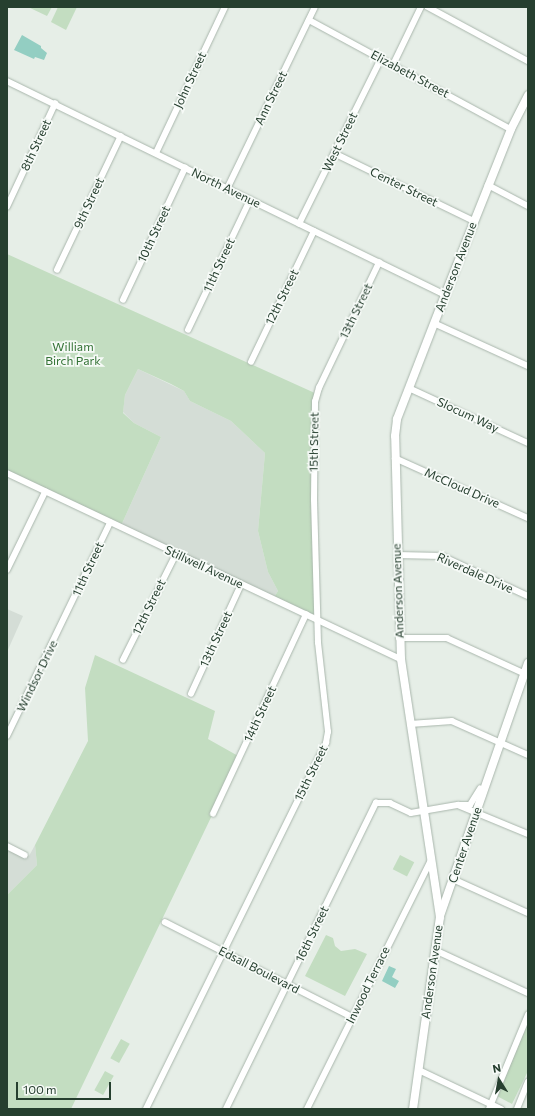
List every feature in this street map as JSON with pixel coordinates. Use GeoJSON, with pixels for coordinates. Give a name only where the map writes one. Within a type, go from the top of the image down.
{"type":"FeatureCollection","features":[{"type":"Feature","properties":{"kind":"main road","name":"Anderson Avenue"},"geometry":{"type":"LineString","coordinates":[[413,1109],[440,917],[422,812],[399,638],[395,458],[397,419],[488,186],[528,95]]}},
{"type":"Feature","properties":{"kind":"main road","name":"Center Avenue"},"geometry":{"type":"LineString","coordinates":[[440,917],[477,813],[489,773],[526,674],[528,663]]}},
{"type":"Feature","properties":{"kind":"street","name":"John Street"},"geometry":{"type":"LineString","coordinates":[[156,153],[225,7]]}},
{"type":"Feature","properties":{"kind":"street","name":"Ann Street"},"geometry":{"type":"LineString","coordinates":[[227,189],[315,7]]}},
{"type":"Feature","properties":{"kind":"street"},"geometry":{"type":"LineString","coordinates":[[393,65],[421,7]]}},
{"type":"Feature","properties":{"kind":"street"},"geometry":{"type":"LineString","coordinates":[[428,7],[528,62]]}},
{"type":"Feature","properties":{"kind":"street","name":"Elizabeth Street"},"geometry":{"type":"LineString","coordinates":[[309,20],[512,129]]}},
{"type":"Feature","properties":{"kind":"street","name":"West Street"},"geometry":{"type":"LineString","coordinates":[[299,224],[381,59]]}},
{"type":"Feature","properties":{"kind":"street","name":"North Avenue"},"geometry":{"type":"LineString","coordinates":[[7,80],[445,295]]}},
{"type":"Feature","properties":{"kind":"street","name":"8th Street"},"geometry":{"type":"LineString","coordinates":[[7,207],[55,104]]}},
{"type":"Feature","properties":{"kind":"street","name":"9th Street"},"geometry":{"type":"LineString","coordinates":[[57,270],[121,136]]}},
{"type":"Feature","properties":{"kind":"street","name":"Center Street"},"geometry":{"type":"LineString","coordinates":[[334,154],[474,222]]}},
{"type":"Feature","properties":{"kind":"street","name":"10th Street"},"geometry":{"type":"LineString","coordinates":[[123,300],[185,168]]}},
{"type":"Feature","properties":{"kind":"street"},"geometry":{"type":"LineString","coordinates":[[488,186],[528,206]]}},
{"type":"Feature","properties":{"kind":"street","name":"11th Street"},"geometry":{"type":"LineString","coordinates":[[188,330],[250,200]]}},
{"type":"Feature","properties":{"kind":"street","name":"12th Street"},"geometry":{"type":"LineString","coordinates":[[251,362],[314,231]]}},
{"type":"Feature","properties":{"kind":"street","name":"13th Street"},"geometry":{"type":"LineString","coordinates":[[333,360],[379,263]]}},
{"type":"Feature","properties":{"kind":"street"},"geometry":{"type":"LineString","coordinates":[[434,323],[528,366]]}},
{"type":"Feature","properties":{"kind":"street","name":"15th Street"},"geometry":{"type":"LineString","coordinates":[[146,1109],[326,743],[328,732],[320,666],[317,620],[314,500],[315,402],[318,388],[333,360]]}},
{"type":"Feature","properties":{"kind":"street","name":"Slocum Way"},"geometry":{"type":"LineString","coordinates":[[409,388],[528,443]]}},
{"type":"Feature","properties":{"kind":"street","name":"McCloud Drive"},"geometry":{"type":"LineString","coordinates":[[395,458],[528,518]]}},
{"type":"Feature","properties":{"kind":"street","name":"Stillwell Avenue"},"geometry":{"type":"LineString","coordinates":[[7,473],[110,523],[401,659]]}},
{"type":"Feature","properties":{"kind":"street"},"geometry":{"type":"LineString","coordinates":[[7,570],[45,492]]}},
{"type":"Feature","properties":{"kind":"street","name":"11th Street"},"geometry":{"type":"LineString","coordinates":[[66,616],[110,523]]}},
{"type":"Feature","properties":{"kind":"street","name":"12th Street"},"geometry":{"type":"LineString","coordinates":[[123,660],[176,554]]}},
{"type":"Feature","properties":{"kind":"street","name":"Riverdale Drive"},"geometry":{"type":"LineString","coordinates":[[397,555],[442,556],[528,596]]}},
{"type":"Feature","properties":{"kind":"street","name":"13th Street"},"geometry":{"type":"LineString","coordinates":[[191,694],[241,584]]}},
{"type":"Feature","properties":{"kind":"street","name":"14th Street"},"geometry":{"type":"LineString","coordinates":[[213,814],[306,615]]}},
{"type":"Feature","properties":{"kind":"street","name":"Windsor Drive"},"geometry":{"type":"LineString","coordinates":[[7,736],[66,616]]}},
{"type":"Feature","properties":{"kind":"street"},"geometry":{"type":"LineString","coordinates":[[399,638],[447,638],[526,674]]}},
{"type":"Feature","properties":{"kind":"street"},"geometry":{"type":"LineString","coordinates":[[410,724],[452,721],[528,755]]}},
{"type":"Feature","properties":{"kind":"street","name":"Center Avenue"},"geometry":{"type":"LineString","coordinates":[[458,805],[470,805],[474,802],[489,773]]}},
{"type":"Feature","properties":{"kind":"street","name":"16th Street"},"geometry":{"type":"LineString","coordinates":[[226,1109],[376,803],[383,801],[411,813],[458,805]]}},
{"type":"Feature","properties":{"kind":"street"},"geometry":{"type":"LineString","coordinates":[[458,805],[528,834]]}},
{"type":"Feature","properties":{"kind":"street"},"geometry":{"type":"LineString","coordinates":[[7,846],[25,855]]}},
{"type":"Feature","properties":{"kind":"street","name":"Inwood Terrace"},"geometry":{"type":"LineString","coordinates":[[307,1109],[430,862]]}},
{"type":"Feature","properties":{"kind":"street"},"geometry":{"type":"LineString","coordinates":[[454,879],[528,913]]}},
{"type":"Feature","properties":{"kind":"street","name":"Edsall Boulevard"},"geometry":{"type":"LineString","coordinates":[[165,922],[352,1017]]}},
{"type":"Feature","properties":{"kind":"street"},"geometry":{"type":"LineString","coordinates":[[435,950],[528,992]]}},
{"type":"Feature","properties":{"kind":"street"},"geometry":{"type":"LineString","coordinates":[[490,1107],[528,1015]]}},
{"type":"Feature","properties":{"kind":"street"},"geometry":{"type":"LineString","coordinates":[[419,1070],[490,1107],[501,1109]]}},
{"type":"Feature","properties":{"kind":"street"},"geometry":{"type":"LineString","coordinates":[[517,1109],[528,1082]]}},
{"type":"Feature","properties":{"kind":"shaded area"},"geometry":{"type":"Polygon","coordinates":[[[138,369],[184,391],[190,401],[231,421],[265,453],[258,531],[268,572],[278,591],[273,599],[120,528],[161,437],[134,423],[123,412],[125,395],[138,369]]]}},
{"type":"Feature","properties":{"kind":"shaded area"},"geometry":{"type":"Polygon","coordinates":[[[7,609],[23,616],[7,652],[7,609]]]}},
{"type":"Feature","properties":{"kind":"shaded area"},"geometry":{"type":"Polygon","coordinates":[[[7,845],[29,856],[35,845],[37,865],[7,895],[7,845]]]}},
{"type":"Feature","properties":{"kind":"green space"},"geometry":{"type":"Polygon","coordinates":[[[28,7],[52,7],[47,16],[28,7]]]}},
{"type":"Feature","properties":{"kind":"green space"},"geometry":{"type":"Polygon","coordinates":[[[58,7],[77,7],[66,30],[51,22],[58,7]]]}},
{"type":"Feature","properties":{"kind":"green space","name":"William Birch Park"},"geometry":{"type":"Polygon","coordinates":[[[7,254],[317,394],[317,620],[273,599],[278,591],[268,572],[258,531],[265,453],[231,421],[190,401],[184,391],[171,384],[138,369],[125,395],[123,413],[134,423],[161,437],[120,528],[7,473],[7,254]]]}},
{"type":"Feature","properties":{"kind":"green space"},"geometry":{"type":"Polygon","coordinates":[[[95,655],[215,711],[208,739],[240,757],[71,1109],[7,1109],[7,895],[37,865],[35,845],[88,741],[85,688],[95,655]]]}},
{"type":"Feature","properties":{"kind":"green space"},"geometry":{"type":"Polygon","coordinates":[[[400,855],[414,862],[407,877],[393,869],[400,855]]]}},
{"type":"Feature","properties":{"kind":"green space"},"geometry":{"type":"Polygon","coordinates":[[[326,935],[333,938],[335,946],[341,951],[355,949],[367,954],[345,996],[305,976],[326,935]]]}},
{"type":"Feature","properties":{"kind":"green space"},"geometry":{"type":"Polygon","coordinates":[[[528,1023],[528,1071],[512,1104],[497,1096],[528,1023]]]}},
{"type":"Feature","properties":{"kind":"green space"},"geometry":{"type":"Polygon","coordinates":[[[121,1039],[130,1044],[119,1063],[110,1058],[121,1039]]]}},
{"type":"Feature","properties":{"kind":"green space"},"geometry":{"type":"Polygon","coordinates":[[[105,1071],[114,1076],[103,1095],[94,1090],[105,1071]]]}},
{"type":"Feature","properties":{"kind":"water"},"geometry":{"type":"Polygon","coordinates":[[[22,35],[41,46],[41,48],[47,53],[44,60],[35,57],[34,59],[14,50],[22,35]]]}},
{"type":"Feature","properties":{"kind":"water"},"geometry":{"type":"Polygon","coordinates":[[[389,966],[396,969],[392,977],[399,981],[395,988],[382,981],[389,966]]]}}]}
